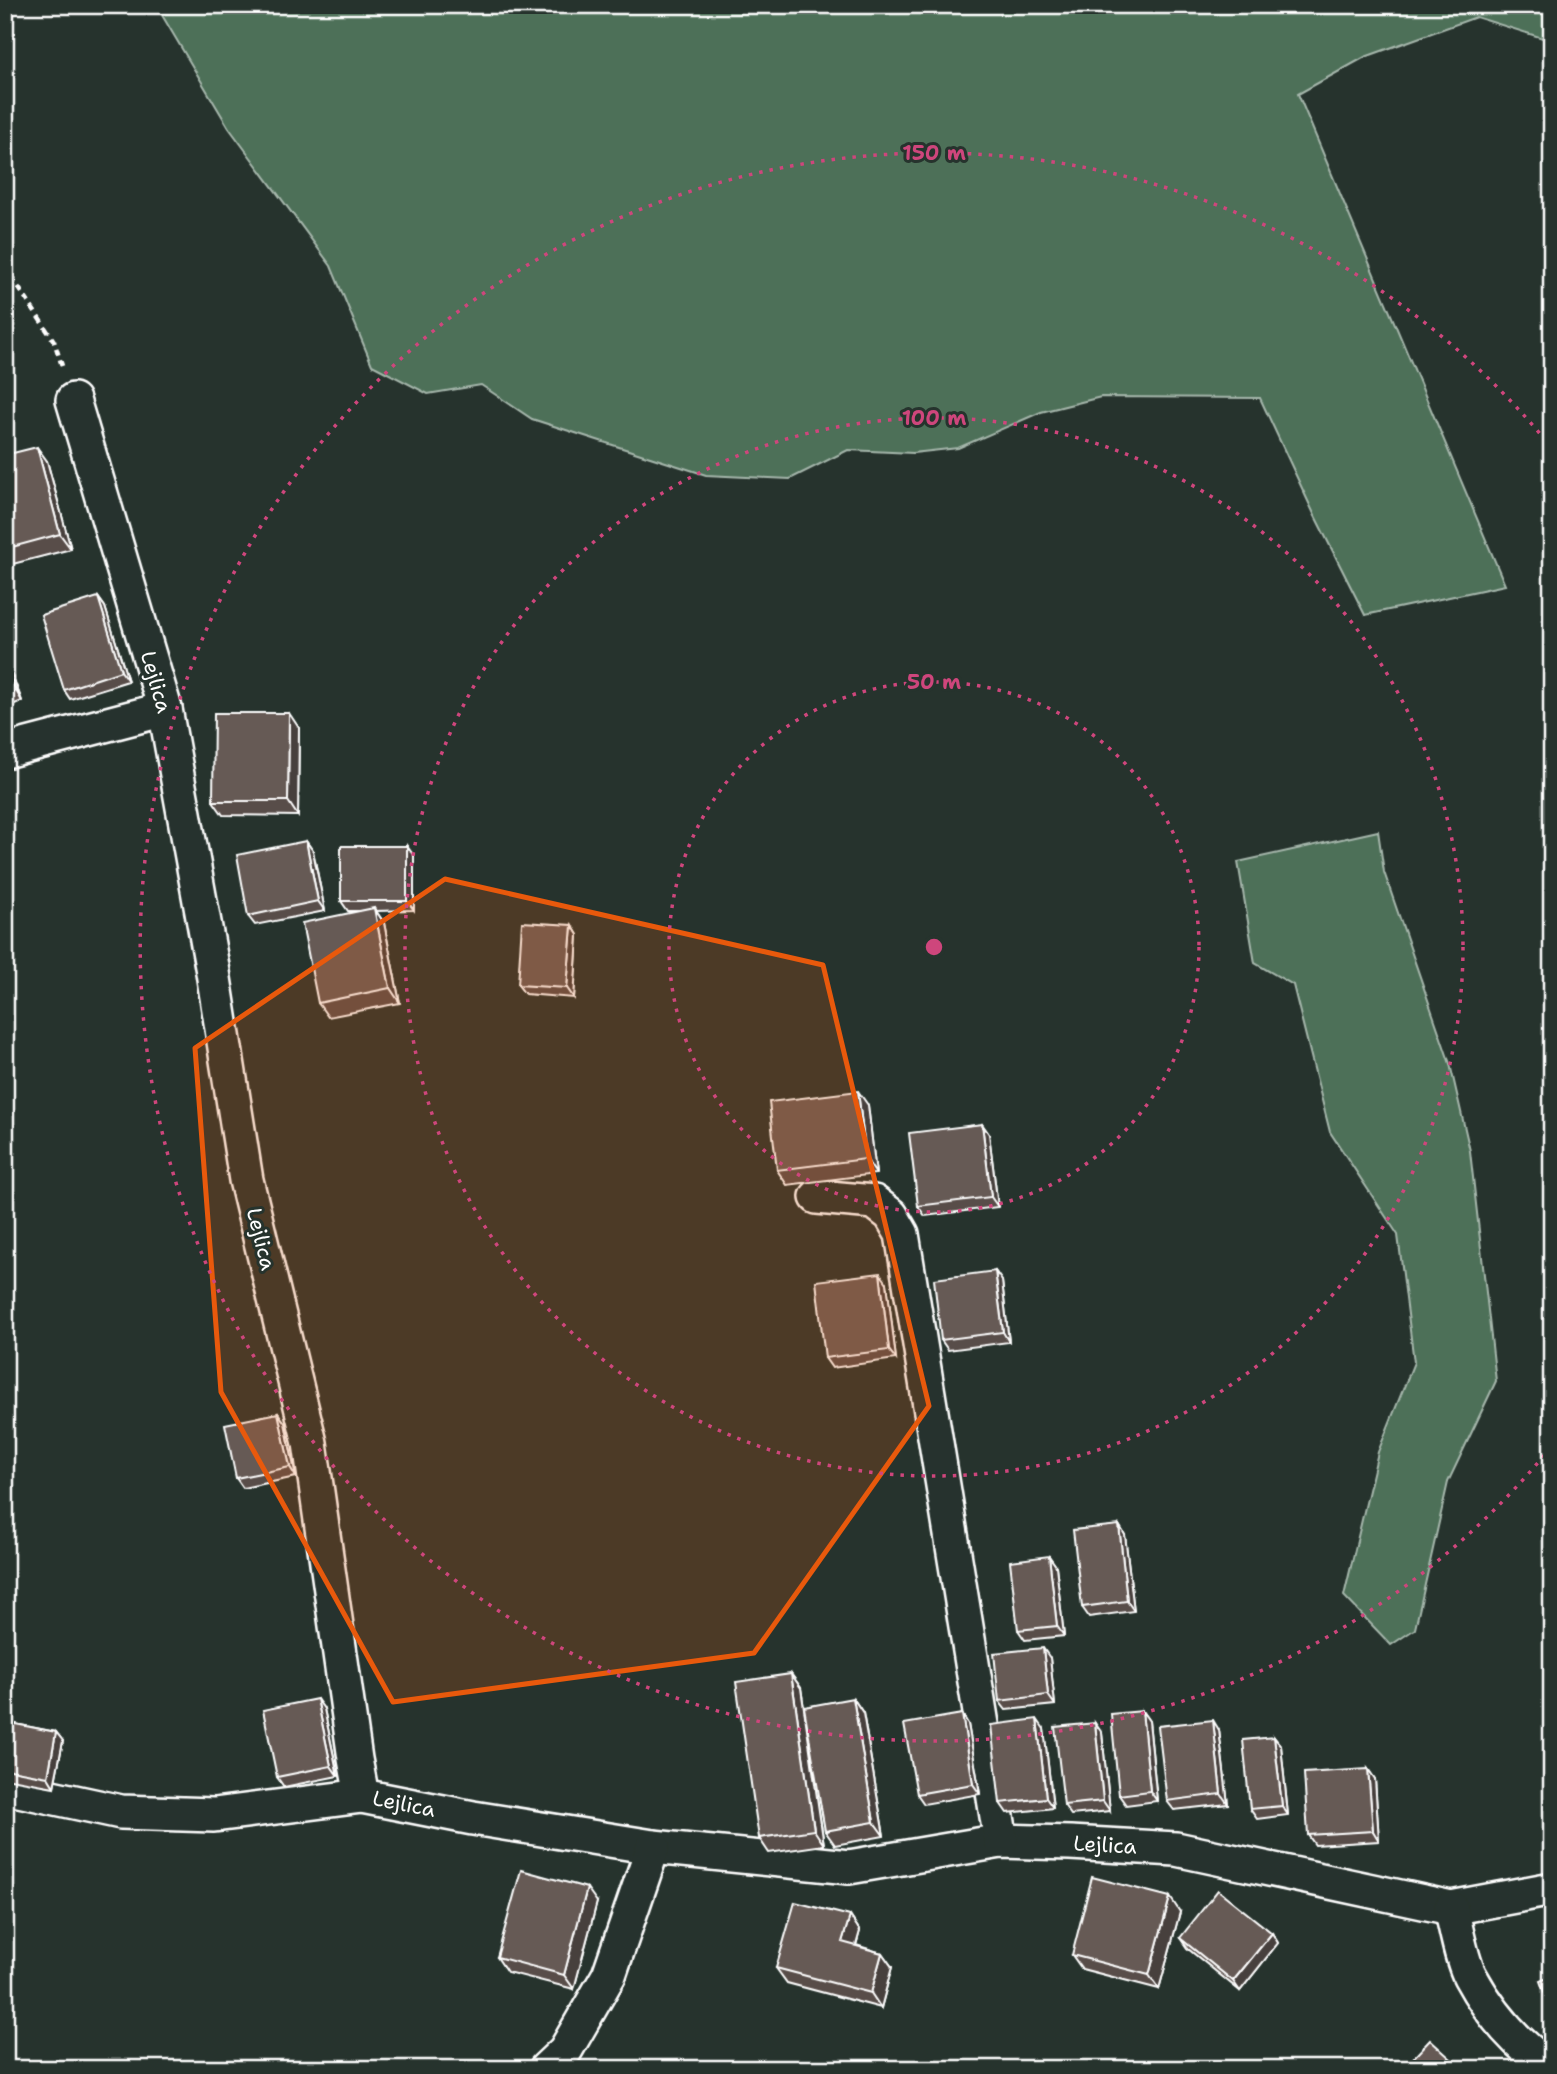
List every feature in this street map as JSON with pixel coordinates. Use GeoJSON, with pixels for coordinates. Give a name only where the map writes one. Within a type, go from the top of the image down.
{"type":"FeatureCollection","features":[{"type":"Feature","properties":{"kind":"street","name":"Lejlica"},"geometry":{"type":"LineString","coordinates":[[73,400],[165,709],[213,972],[246,1180],[310,1443],[362,1796],[473,1818],[653,1847],[849,1867],[1001,1841],[1070,1843],[1176,1849],[1451,1908],[1552,1889]]}},
{"type":"Feature","properties":{"kind":"street"},"geometry":{"type":"LineString","coordinates":[[5,751],[165,709]]}},
{"type":"Feature","properties":{"kind":"street"},"geometry":{"type":"LineString","coordinates":[[817,1197],[874,1202],[891,1215],[902,1234],[1001,1841]]}},
{"type":"Feature","properties":{"kind":"street"},"geometry":{"type":"LineString","coordinates":[[5,1787],[121,1812],[214,1815],[362,1796]]}},
{"type":"Feature","properties":{"kind":"street"},"geometry":{"type":"LineString","coordinates":[[546,2069],[565,2051],[609,1975],[653,1847]]}},
{"type":"Feature","properties":{"kind":"street"},"geometry":{"type":"LineString","coordinates":[[1451,1908],[1469,1974],[1503,2026],[1532,2055],[1552,2068]]}},
{"type":"Feature","properties":{"kind":"path"},"geometry":{"type":"LineString","coordinates":[[5,267],[54,341],[73,400]]}},
{"type":"Feature","properties":{"kind":"highlighted area"},"geometry":{"type":"Polygon","coordinates":[[[445,879],[823,965],[929,1406],[754,1653],[393,1702],[221,1392],[195,1048],[445,879]]]}},
{"type":"Feature","properties":{"kind":"green space"},"geometry":{"type":"Polygon","coordinates":[[[156,5],[1552,5],[1552,41],[1476,17],[1365,57],[1298,94],[1505,585],[1365,615],[1260,398],[1101,397],[1041,412],[958,448],[913,453],[848,450],[790,479],[706,475],[532,419],[481,385],[428,394],[372,365],[331,266],[229,128],[156,5]]]}},
{"type":"Feature","properties":{"kind":"green space"},"geometry":{"type":"Polygon","coordinates":[[[1378,831],[1384,872],[1450,1064],[1470,1151],[1496,1381],[1448,1482],[1415,1629],[1391,1645],[1344,1596],[1378,1452],[1414,1362],[1398,1235],[1330,1132],[1293,985],[1255,963],[1238,862],[1378,831]]]}},
{"type":"Feature","properties":{"kind":"building"},"geometry":{"type":"Polygon","coordinates":[[[37,447],[60,534],[5,549],[5,455],[37,447]]]}},
{"type":"Feature","properties":{"kind":"building"},"geometry":{"type":"Polygon","coordinates":[[[98,597],[121,671],[64,690],[41,615],[98,597]]]}},
{"type":"Feature","properties":{"kind":"building"},"geometry":{"type":"Polygon","coordinates":[[[5,664],[16,691],[5,695],[5,664]]]}},
{"type":"Feature","properties":{"kind":"building"},"geometry":{"type":"Polygon","coordinates":[[[214,713],[289,713],[288,801],[213,801],[214,713]]]}},
{"type":"Feature","properties":{"kind":"building"},"geometry":{"type":"Polygon","coordinates":[[[306,841],[318,901],[248,916],[237,855],[306,841]]]}},
{"type":"Feature","properties":{"kind":"building"},"geometry":{"type":"Polygon","coordinates":[[[341,846],[407,846],[407,901],[341,901],[341,846]]]}},
{"type":"Feature","properties":{"kind":"building"},"geometry":{"type":"Polygon","coordinates":[[[374,908],[390,988],[318,1003],[302,923],[374,908]]]}},
{"type":"Feature","properties":{"kind":"building"},"geometry":{"type":"Polygon","coordinates":[[[522,922],[572,925],[567,988],[518,985],[522,922]]]}},
{"type":"Feature","properties":{"kind":"building"},"geometry":{"type":"Polygon","coordinates":[[[858,1091],[866,1159],[777,1170],[769,1102],[858,1091]]]}},
{"type":"Feature","properties":{"kind":"building"},"geometry":{"type":"Polygon","coordinates":[[[982,1124],[991,1197],[918,1206],[909,1133],[982,1124]]]}},
{"type":"Feature","properties":{"kind":"building"},"geometry":{"type":"Polygon","coordinates":[[[995,1271],[1003,1332],[941,1340],[934,1279],[995,1271]]]}},
{"type":"Feature","properties":{"kind":"building"},"geometry":{"type":"Polygon","coordinates":[[[880,1273],[889,1350],[825,1358],[816,1281],[880,1273]]]}},
{"type":"Feature","properties":{"kind":"building"},"geometry":{"type":"Polygon","coordinates":[[[278,1413],[290,1467],[236,1478],[225,1424],[278,1413]]]}},
{"type":"Feature","properties":{"kind":"building"},"geometry":{"type":"Polygon","coordinates":[[[1119,1525],[1127,1601],[1082,1607],[1073,1530],[1119,1525]]]}},
{"type":"Feature","properties":{"kind":"building"},"geometry":{"type":"Polygon","coordinates":[[[1049,1556],[1057,1626],[1018,1630],[1010,1561],[1049,1556]]]}},
{"type":"Feature","properties":{"kind":"building"},"geometry":{"type":"Polygon","coordinates":[[[1043,1648],[1048,1695],[999,1701],[994,1653],[1043,1648]]]}},
{"type":"Feature","properties":{"kind":"building"},"geometry":{"type":"Polygon","coordinates":[[[791,1674],[814,1830],[759,1838],[736,1682],[791,1674]]]}},
{"type":"Feature","properties":{"kind":"building"},"geometry":{"type":"Polygon","coordinates":[[[853,1698],[874,1822],[825,1831],[804,1707],[853,1698]]]}},
{"type":"Feature","properties":{"kind":"building"},"geometry":{"type":"Polygon","coordinates":[[[317,1699],[331,1766],[277,1777],[263,1710],[317,1699]]]}},
{"type":"Feature","properties":{"kind":"building"},"geometry":{"type":"Polygon","coordinates":[[[1142,1711],[1150,1791],[1119,1795],[1111,1714],[1142,1711]]]}},
{"type":"Feature","properties":{"kind":"building"},"geometry":{"type":"Polygon","coordinates":[[[962,1714],[973,1784],[917,1794],[904,1724],[962,1714]]]}},
{"type":"Feature","properties":{"kind":"building"},"geometry":{"type":"Polygon","coordinates":[[[1037,1719],[1046,1798],[1000,1803],[991,1725],[1037,1719]]]}},
{"type":"Feature","properties":{"kind":"building"},"geometry":{"type":"Polygon","coordinates":[[[1213,1720],[1221,1794],[1167,1801],[1158,1726],[1213,1720]]]}},
{"type":"Feature","properties":{"kind":"building"},"geometry":{"type":"Polygon","coordinates":[[[5,1722],[56,1732],[48,1777],[5,1769],[5,1722]]]}},
{"type":"Feature","properties":{"kind":"building"},"geometry":{"type":"Polygon","coordinates":[[[1095,1723],[1103,1801],[1064,1805],[1055,1727],[1095,1723]]]}},
{"type":"Feature","properties":{"kind":"building"},"geometry":{"type":"Polygon","coordinates":[[[1274,1737],[1282,1806],[1250,1809],[1243,1740],[1274,1737]]]}},
{"type":"Feature","properties":{"kind":"building"},"geometry":{"type":"Polygon","coordinates":[[[1368,1769],[1373,1831],[1308,1835],[1304,1773],[1368,1769]]]}},
{"type":"Feature","properties":{"kind":"building"},"geometry":{"type":"Polygon","coordinates":[[[521,1870],[587,1888],[564,1975],[497,1957],[521,1870]]]}},
{"type":"Feature","properties":{"kind":"building"},"geometry":{"type":"Polygon","coordinates":[[[1092,1877],[1170,1897],[1149,1975],[1072,1955],[1092,1877]]]}},
{"type":"Feature","properties":{"kind":"building"},"geometry":{"type":"Polygon","coordinates":[[[1218,1890],[1272,1933],[1233,1981],[1180,1938],[1218,1890]]]}},
{"type":"Feature","properties":{"kind":"building"},"geometry":{"type":"Polygon","coordinates":[[[795,1902],[850,1916],[842,1942],[882,1953],[871,1993],[776,1968],[795,1902]]]}},
{"type":"Feature","properties":{"kind":"building"},"geometry":{"type":"Polygon","coordinates":[[[1552,1976],[1552,2014],[1540,1981],[1552,1976]]]}},
{"type":"Feature","properties":{"kind":"building"},"geometry":{"type":"Polygon","coordinates":[[[1430,2040],[1462,2069],[1403,2069],[1430,2040]]]}}]}
